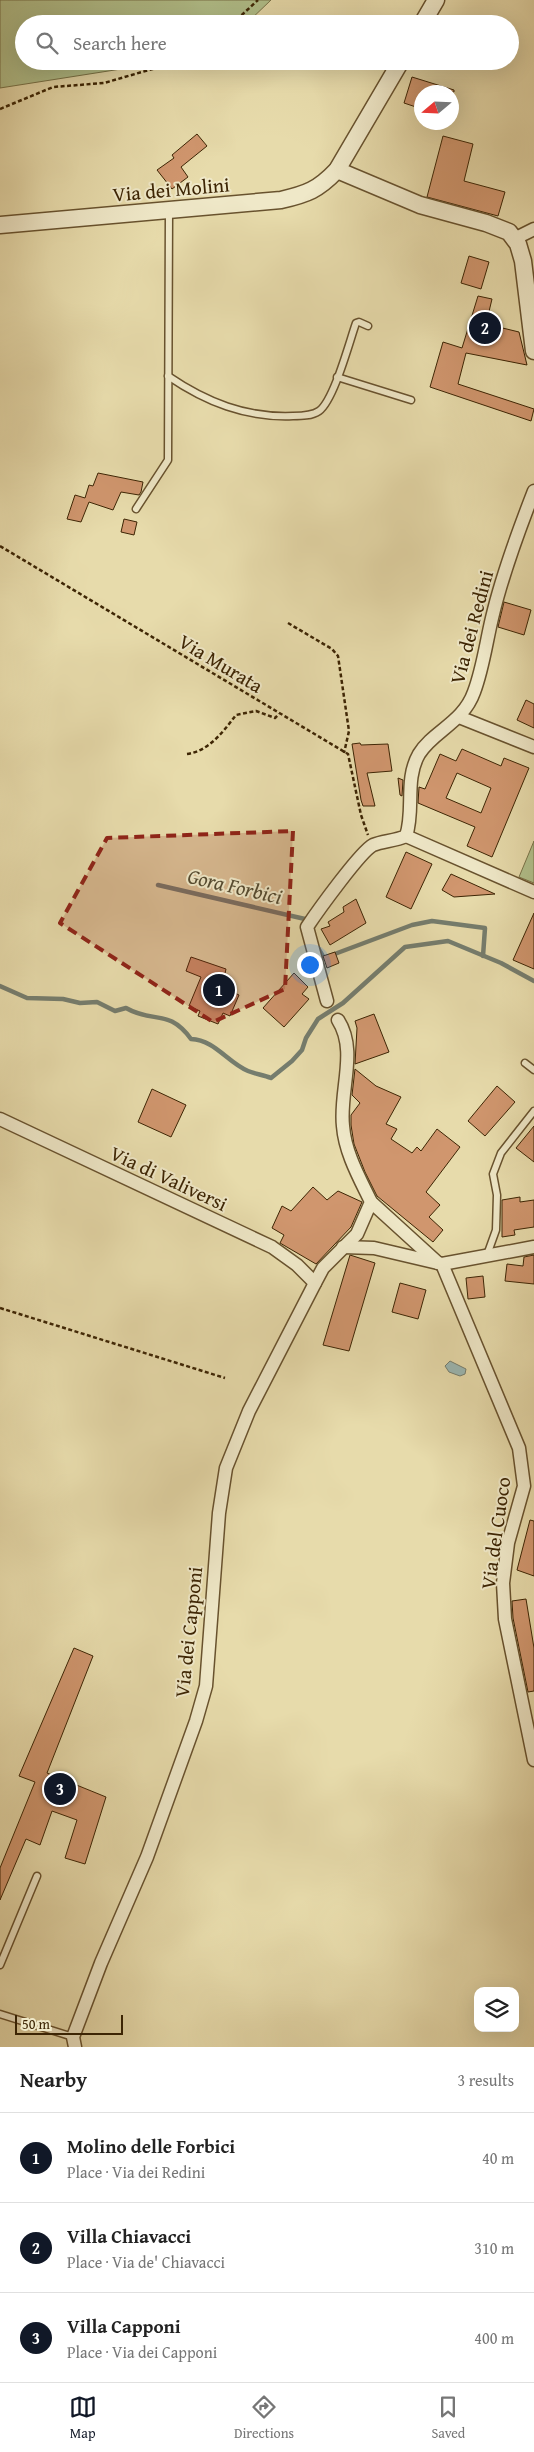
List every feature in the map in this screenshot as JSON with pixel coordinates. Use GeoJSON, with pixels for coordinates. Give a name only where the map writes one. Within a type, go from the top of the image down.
{"type":"FeatureCollection","features":[{"type":"Feature","properties":{"kind":"street"},"geometry":{"type":"LineString","coordinates":[[427,15],[436,0]]}},
{"type":"Feature","properties":{"kind":"street","name":"Via dei Molini"},"geometry":{"type":"LineString","coordinates":[[0,225],[290,198],[306,194],[323,185],[337,170],[396,70]]}},
{"type":"Feature","properties":{"kind":"street"},"geometry":{"type":"LineString","coordinates":[[337,170],[420,205],[486,223],[509,232],[518,244],[523,261],[534,351]]}},
{"type":"Feature","properties":{"kind":"street"},"geometry":{"type":"LineString","coordinates":[[514,239],[534,229]]}},
{"type":"Feature","properties":{"kind":"street","name":"Via dei Redini"},"geometry":{"type":"LineString","coordinates":[[406,836],[409,827],[412,778],[417,759],[421,752],[459,717],[469,704],[474,693],[492,616],[520,526],[534,491]]}},
{"type":"Feature","properties":{"kind":"street"},"geometry":{"type":"LineString","coordinates":[[459,717],[534,747]]}},
{"type":"Feature","properties":{"kind":"street"},"geometry":{"type":"LineString","coordinates":[[327,1002],[307,927],[358,858],[372,846],[395,842],[406,836],[534,892]]}},
{"type":"Feature","properties":{"kind":"street"},"geometry":{"type":"LineString","coordinates":[[338,1020],[345,1031],[347,1054],[342,1126],[355,1168],[371,1202],[440,1264]]}},
{"type":"Feature","properties":{"kind":"street","name":"Via di Valiversi"},"geometry":{"type":"LineString","coordinates":[[0,1119],[272,1247],[297,1265],[315,1282]]}},
{"type":"Feature","properties":{"kind":"street","name":"Via dei Capponi"},"geometry":{"type":"LineString","coordinates":[[74,2042],[101,1963],[147,1857],[196,1720],[206,1686],[215,1548],[226,1468],[249,1411],[315,1282],[323,1268],[357,1234],[371,1202]]}},
{"type":"Feature","properties":{"kind":"street"},"geometry":{"type":"LineString","coordinates":[[344,1247],[374,1248],[440,1264],[534,1247]]}},
{"type":"Feature","properties":{"kind":"street","name":"Via del Cuoco"},"geometry":{"type":"LineString","coordinates":[[440,1264],[519,1448],[524,1486],[508,1543],[503,1583],[505,1619],[530,1721],[534,1760]]}},
{"type":"Feature","properties":{"kind":"lane"},"geometry":{"type":"LineString","coordinates":[[136,509],[168,460],[169,210]]}},
{"type":"Feature","properties":{"kind":"lane"},"geometry":{"type":"LineString","coordinates":[[168,376],[202,398],[231,409],[255,415],[281,417],[306,415],[319,411],[328,400],[356,323],[359,322],[368,326]]}},
{"type":"Feature","properties":{"kind":"lane"},"geometry":{"type":"LineString","coordinates":[[337,377],[411,400]]}},
{"type":"Feature","properties":{"kind":"lane"},"geometry":{"type":"LineString","coordinates":[[525,1063],[534,1070]]}},
{"type":"Feature","properties":{"kind":"lane"},"geometry":{"type":"LineString","coordinates":[[487,1255],[496,1230],[496,1195],[493,1174],[501,1153],[534,1111]]}},
{"type":"Feature","properties":{"kind":"lane"},"geometry":{"type":"LineString","coordinates":[[0,1965],[37,1876]]}},
{"type":"Feature","properties":{"kind":"lane"},"geometry":{"type":"LineString","coordinates":[[0,2014],[74,2042]]}},
{"type":"Feature","properties":{"kind":"path"},"geometry":{"type":"LineString","coordinates":[[242,15],[258,0]]}},
{"type":"Feature","properties":{"kind":"path"},"geometry":{"type":"LineString","coordinates":[[0,109],[53,87],[104,83],[149,70]]}},
{"type":"Feature","properties":{"kind":"path","name":"Via Murata"},"geometry":{"type":"LineString","coordinates":[[0,546],[344,753]]}},
{"type":"Feature","properties":{"kind":"path"},"geometry":{"type":"LineString","coordinates":[[288,623],[332,649],[338,656],[348,731],[344,753],[348,754],[361,815],[372,846]]}},
{"type":"Feature","properties":{"kind":"path"},"geometry":{"type":"LineString","coordinates":[[187,754],[194,753],[211,743],[236,715],[248,711],[256,711],[272,718],[279,714]]}},
{"type":"Feature","properties":{"kind":"path"},"geometry":{"type":"LineString","coordinates":[[0,1308],[225,1378]]}},
{"type":"Feature","properties":{"kind":"highlighted area"},"geometry":{"type":"Polygon","coordinates":[[[293,831],[285,989],[213,1022],[60,923],[107,838],[293,831]]]}},
{"type":"Feature","properties":{"kind":"green space"},"geometry":{"type":"Polygon","coordinates":[[[0,0],[271,0],[255,15],[15,15],[15,70],[115,70],[0,88],[0,0]]]}},
{"type":"Feature","properties":{"kind":"green space"},"geometry":{"type":"Polygon","coordinates":[[[534,841],[534,883],[519,877],[534,841]]]}},
{"type":"Feature","properties":{"kind":"water"},"geometry":{"type":"Polygon","coordinates":[[[450,1361],[466,1369],[465,1374],[460,1376],[449,1372],[445,1366],[450,1361]]]}},
{"type":"Feature","properties":{"kind":"building"},"geometry":{"type":"Polygon","coordinates":[[[412,77],[438,85],[414,85],[414,106],[404,103],[412,77]]]}},
{"type":"Feature","properties":{"kind":"building"},"geometry":{"type":"Polygon","coordinates":[[[197,134],[207,146],[181,167],[188,177],[172,189],[157,170],[174,158],[172,155],[197,134]]]}},
{"type":"Feature","properties":{"kind":"building"},"geometry":{"type":"Polygon","coordinates":[[[443,136],[473,144],[464,181],[505,192],[498,216],[427,197],[443,136]]]}},
{"type":"Feature","properties":{"kind":"building"},"geometry":{"type":"Polygon","coordinates":[[[469,256],[489,262],[481,289],[461,283],[469,256]]]}},
{"type":"Feature","properties":{"kind":"building"},"geometry":{"type":"Polygon","coordinates":[[[478,296],[492,299],[486,324],[519,332],[527,365],[466,353],[458,384],[534,409],[531,421],[430,387],[443,342],[462,348],[478,296]]]}},
{"type":"Feature","properties":{"kind":"building"},"geometry":{"type":"Polygon","coordinates":[[[98,473],[143,482],[141,492],[139,495],[121,492],[113,510],[89,502],[81,522],[67,519],[75,495],[85,498],[89,485],[93,486],[98,473]]]}},
{"type":"Feature","properties":{"kind":"building"},"geometry":{"type":"Polygon","coordinates":[[[124,519],[137,522],[134,535],[121,532],[124,519]]]}},
{"type":"Feature","properties":{"kind":"building"},"geometry":{"type":"Polygon","coordinates":[[[504,602],[531,610],[524,635],[498,627],[504,602]]]}},
{"type":"Feature","properties":{"kind":"building"},"geometry":{"type":"Polygon","coordinates":[[[526,700],[534,704],[534,728],[517,720],[526,700]]]}},
{"type":"Feature","properties":{"kind":"building"},"geometry":{"type":"Polygon","coordinates":[[[360,743],[361,745],[388,744],[392,771],[367,773],[375,806],[363,806],[361,800],[352,744],[360,743]]]}},
{"type":"Feature","properties":{"kind":"building"},"geometry":{"type":"Polygon","coordinates":[[[462,749],[501,766],[504,758],[529,768],[492,857],[467,846],[475,827],[418,803],[419,787],[425,789],[440,754],[456,761],[462,749]],[[457,773],[446,798],[481,813],[491,788],[457,773]]]}},
{"type":"Feature","properties":{"kind":"building"},"geometry":{"type":"Polygon","coordinates":[[[398,778],[403,780],[402,796],[400,795],[398,778]]]}},
{"type":"Feature","properties":{"kind":"building"},"geometry":{"type":"Polygon","coordinates":[[[406,852],[432,864],[411,909],[386,897],[406,852]]]}},
{"type":"Feature","properties":{"kind":"building"},"geometry":{"type":"Polygon","coordinates":[[[451,874],[495,894],[454,897],[442,890],[451,874]]]}},
{"type":"Feature","properties":{"kind":"building"},"geometry":{"type":"Polygon","coordinates":[[[356,899],[366,923],[330,945],[321,929],[330,926],[328,922],[344,912],[343,907],[356,899]]]}},
{"type":"Feature","properties":{"kind":"building"},"geometry":{"type":"Polygon","coordinates":[[[534,913],[534,969],[513,960],[534,913]]]}},
{"type":"Feature","properties":{"kind":"building"},"geometry":{"type":"Polygon","coordinates":[[[335,952],[339,963],[327,968],[323,956],[335,952]]]}},
{"type":"Feature","properties":{"kind":"building"},"geometry":{"type":"Polygon","coordinates":[[[191,957],[226,969],[222,987],[239,995],[230,1016],[223,1013],[218,1024],[198,1016],[200,1011],[189,1006],[201,977],[186,971],[191,957]]]}},
{"type":"Feature","properties":{"kind":"building"},"geometry":{"type":"Polygon","coordinates":[[[294,973],[308,987],[302,994],[309,999],[284,1027],[263,1008],[294,973]]]}},
{"type":"Feature","properties":{"kind":"building"},"geometry":{"type":"Polygon","coordinates":[[[374,1014],[389,1052],[355,1064],[357,1028],[355,1021],[374,1014]]]}},
{"type":"Feature","properties":{"kind":"building"},"geometry":{"type":"Polygon","coordinates":[[[355,1069],[376,1086],[401,1097],[386,1124],[397,1129],[391,1139],[412,1153],[417,1147],[421,1151],[437,1129],[460,1147],[426,1192],[440,1205],[429,1217],[443,1230],[433,1242],[377,1196],[365,1172],[354,1144],[351,1125],[351,1115],[360,1103],[352,1095],[355,1069]]]}},
{"type":"Feature","properties":{"kind":"building"},"geometry":{"type":"Polygon","coordinates":[[[497,1086],[515,1102],[485,1136],[468,1121],[497,1086]]]}},
{"type":"Feature","properties":{"kind":"building"},"geometry":{"type":"Polygon","coordinates":[[[152,1089],[186,1105],[171,1137],[138,1122],[152,1089]]]}},
{"type":"Feature","properties":{"kind":"building"},"geometry":{"type":"Polygon","coordinates":[[[534,1126],[534,1162],[516,1148],[534,1126]]]}},
{"type":"Feature","properties":{"kind":"building"},"geometry":{"type":"Polygon","coordinates":[[[313,1187],[327,1200],[338,1191],[362,1202],[351,1227],[316,1264],[280,1243],[284,1235],[272,1228],[282,1206],[291,1211],[313,1187]]]}},
{"type":"Feature","properties":{"kind":"building"},"geometry":{"type":"Polygon","coordinates":[[[520,1197],[520,1202],[534,1200],[534,1227],[514,1230],[515,1235],[502,1237],[502,1200],[520,1197]]]}},
{"type":"Feature","properties":{"kind":"building"},"geometry":{"type":"Polygon","coordinates":[[[350,1255],[375,1263],[349,1351],[323,1345],[350,1255]]]}},
{"type":"Feature","properties":{"kind":"building"},"geometry":{"type":"Polygon","coordinates":[[[534,1255],[534,1284],[505,1281],[507,1264],[523,1266],[524,1257],[534,1255]]]}},
{"type":"Feature","properties":{"kind":"building"},"geometry":{"type":"Polygon","coordinates":[[[483,1276],[485,1297],[468,1299],[466,1278],[483,1276]]]}},
{"type":"Feature","properties":{"kind":"building"},"geometry":{"type":"Polygon","coordinates":[[[400,1283],[426,1290],[418,1319],[392,1312],[400,1283]]]}},
{"type":"Feature","properties":{"kind":"building"},"geometry":{"type":"Polygon","coordinates":[[[530,1520],[534,1521],[534,1576],[517,1570],[530,1520]]]}},
{"type":"Feature","properties":{"kind":"building"},"geometry":{"type":"Polygon","coordinates":[[[526,1599],[534,1648],[534,1691],[528,1692],[513,1618],[512,1601],[526,1599]]]}},
{"type":"Feature","properties":{"kind":"building"},"geometry":{"type":"Polygon","coordinates":[[[74,1648],[93,1656],[47,1773],[106,1797],[85,1864],[65,1858],[77,1820],[52,1811],[40,1845],[26,1839],[0,1900],[0,1868],[35,1782],[19,1776],[74,1648]]]}},
{"type":"Feature","properties":{"kind":"waterway","name":"Gora Forbici"},"geometry":{"type":"LineString","coordinates":[[158,885],[305,919]]}},
{"type":"Feature","properties":{"kind":"waterway","name":"Gora Forbici"},"geometry":{"type":"LineString","coordinates":[[318,948],[324,958],[412,925],[432,921],[485,928],[483,956]]}},
{"type":"Feature","properties":{"kind":"waterway"},"geometry":{"type":"LineString","coordinates":[[0,986],[27,998],[63,999],[80,1003],[97,1002],[115,1011],[126,1008],[136,1013],[168,1020],[183,1029],[191,1039],[207,1043],[241,1067],[271,1078],[302,1050],[306,1038],[318,1019],[343,1003],[405,947],[448,941],[501,963],[534,981]]}},
{"type":"Feature","properties":{"kind":"place","name":"Villa Chiavacci"},"geometry":{"type":"Point","coordinates":[485,328]}},
{"type":"Feature","properties":{"kind":"place","name":"Molino delle Forbici"},"geometry":{"type":"Point","coordinates":[219,990]}},
{"type":"Feature","properties":{"kind":"place","name":"Villa Capponi"},"geometry":{"type":"Point","coordinates":[60,1789]}}]}
